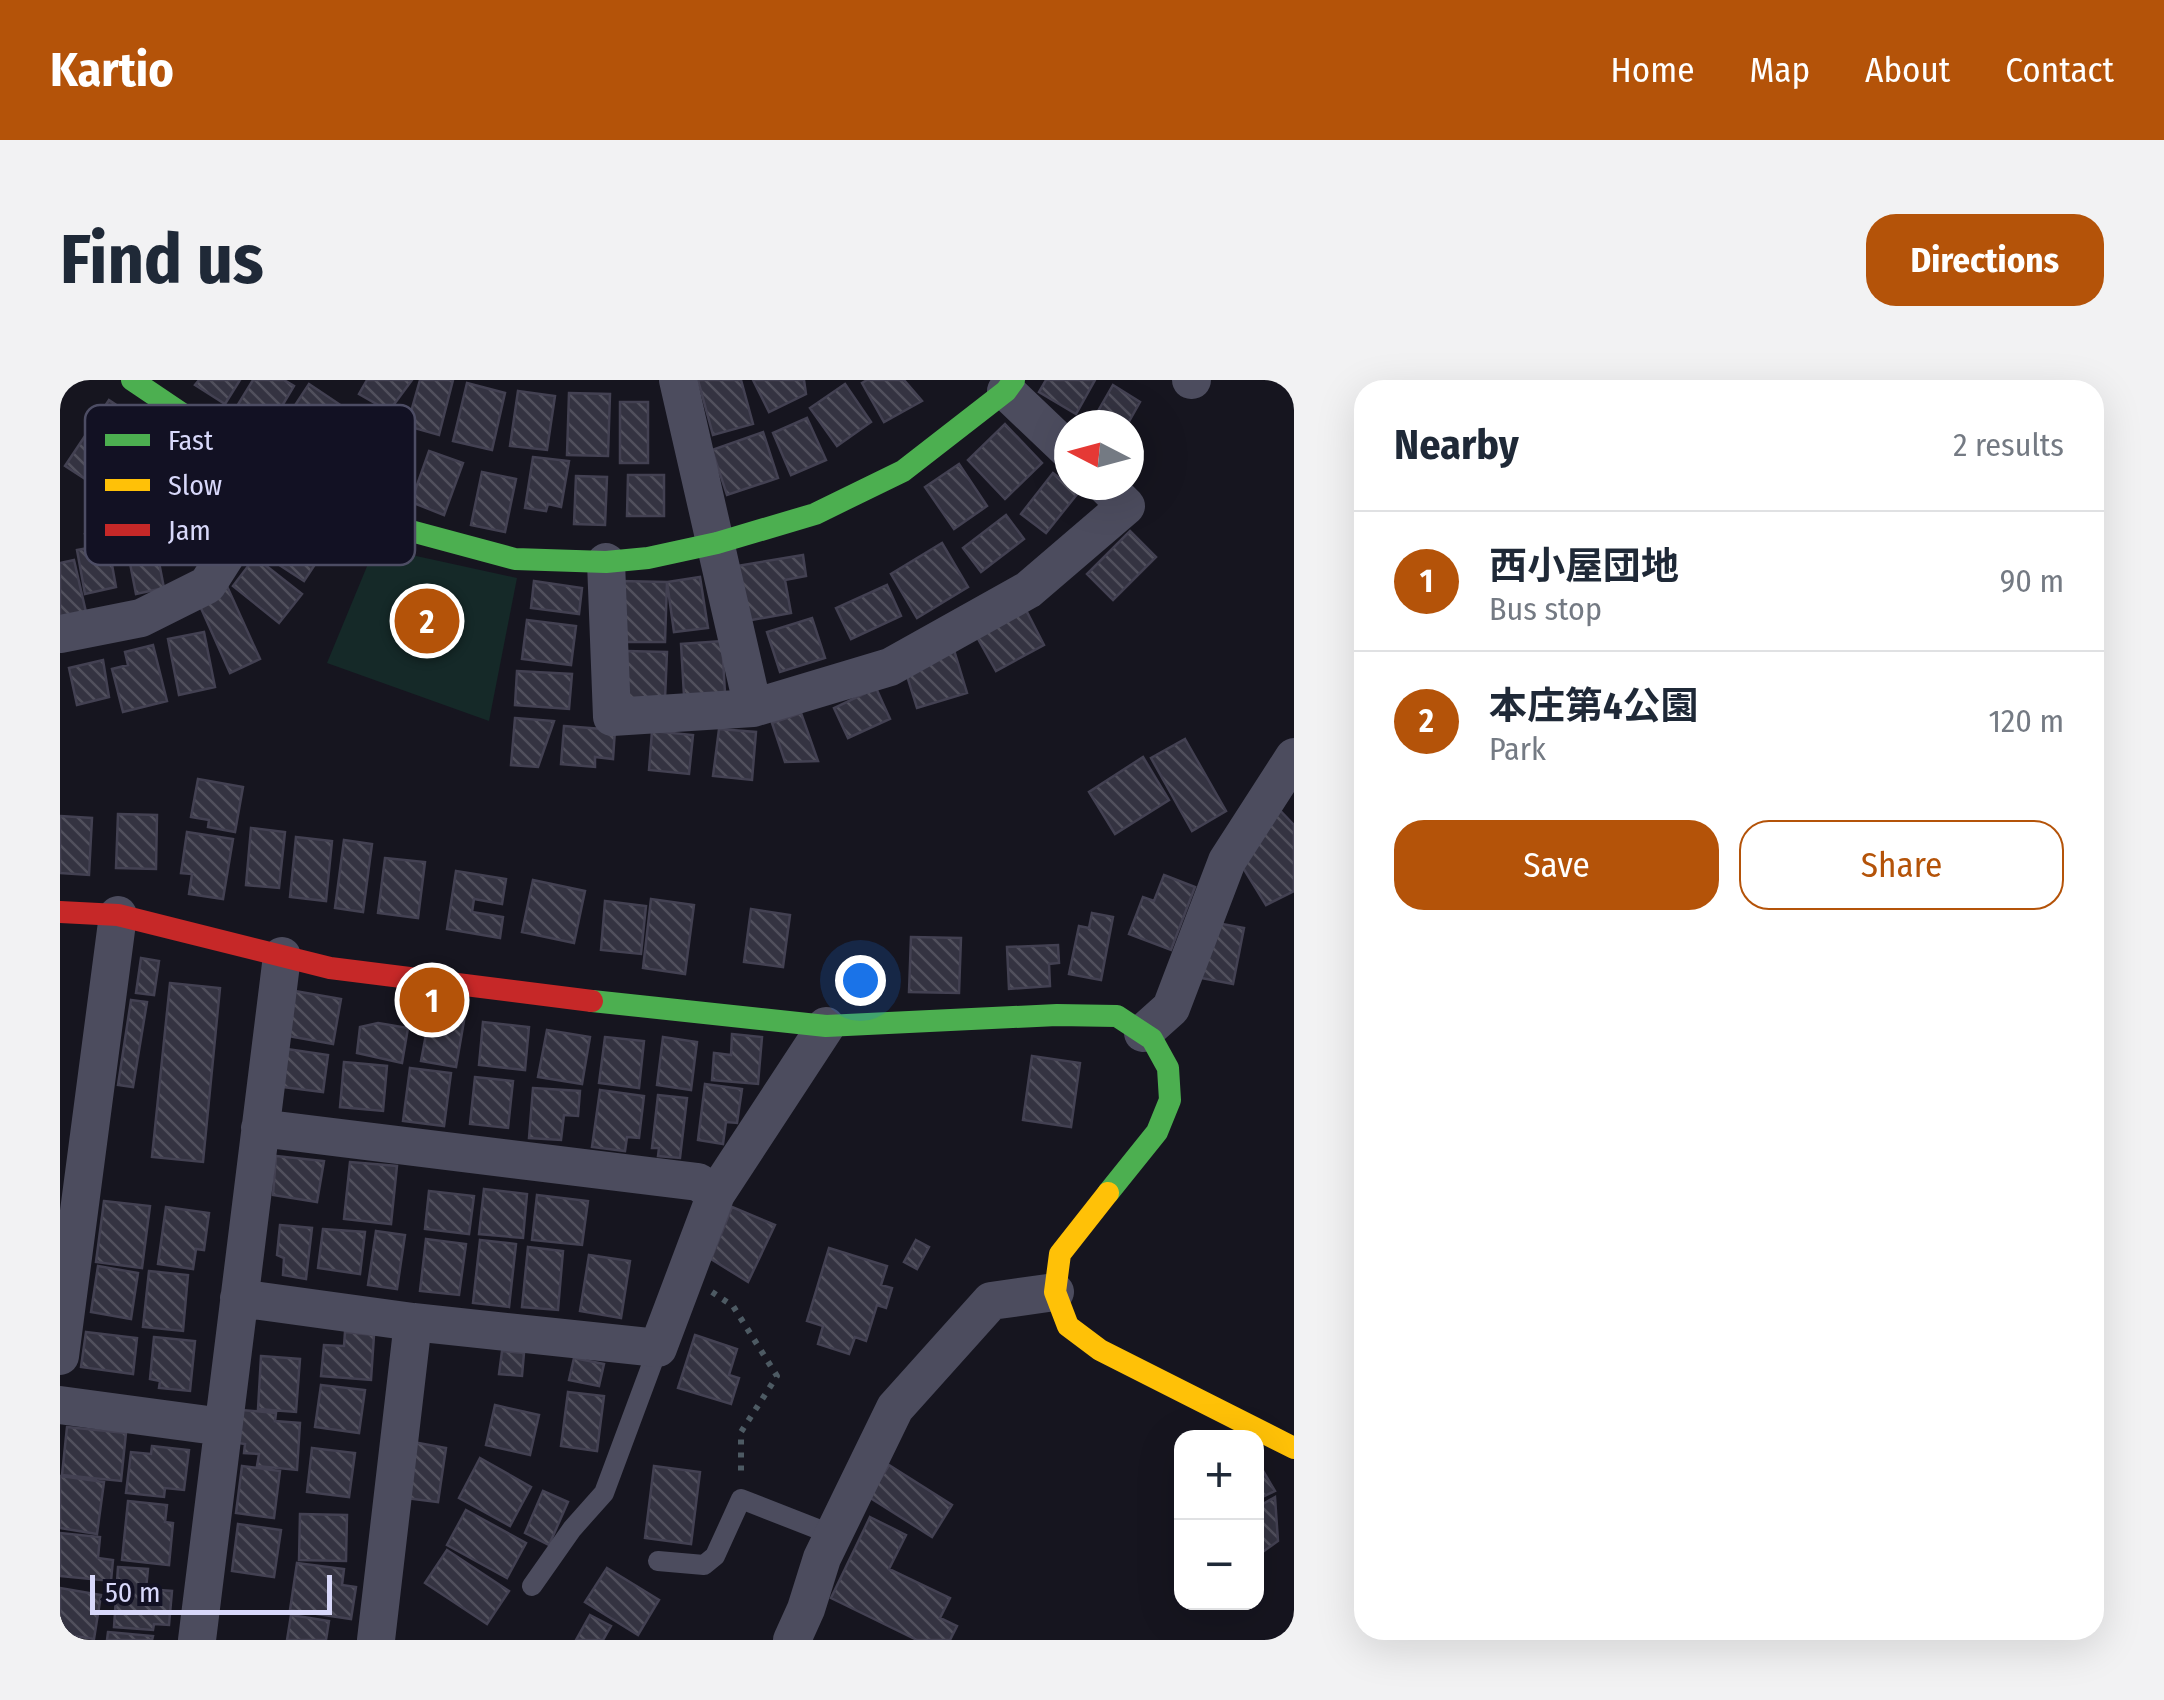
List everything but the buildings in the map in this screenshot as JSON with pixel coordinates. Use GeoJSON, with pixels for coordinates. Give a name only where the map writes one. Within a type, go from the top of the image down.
{"type":"FeatureCollection","features":[{"type":"Feature","properties":{"kind":"street"},"geometry":{"type":"LineString","coordinates":[[132,380],[170,405]]}},
{"type":"Feature","properties":{"kind":"street"},"geometry":{"type":"LineString","coordinates":[[678,380],[753,708]]}},
{"type":"Feature","properties":{"kind":"street"},"geometry":{"type":"LineString","coordinates":[[415,532],[515,559],[606,562],[648,558],[718,543],[815,514],[903,471],[1010,385],[1054,434]]}},
{"type":"Feature","properties":{"kind":"street"},"geometry":{"type":"LineString","coordinates":[[606,562],[612,717],[753,708],[890,667],[1028,590],[1126,506],[1120,500]]}},
{"type":"Feature","properties":{"kind":"street"},"geometry":{"type":"LineString","coordinates":[[60,634],[140,618],[207,585],[220,565]]}},
{"type":"Feature","properties":{"kind":"street"},"geometry":{"type":"LineString","coordinates":[[1143,1033],[1171,1008],[1227,861],[1294,757]]}},
{"type":"Feature","properties":{"kind":"street"},"geometry":{"type":"LineString","coordinates":[[60,912],[118,915],[330,968],[462,987],[826,1026],[1116,1016],[1152,1039],[1168,1068],[1170,1100],[1157,1132],[1060,1254],[1054,1292],[1068,1326],[1100,1350],[1294,1448]]}},
{"type":"Feature","properties":{"kind":"street"},"geometry":{"type":"LineString","coordinates":[[60,1356],[118,915]]}},
{"type":"Feature","properties":{"kind":"street"},"geometry":{"type":"LineString","coordinates":[[197,1640],[282,956]]}},
{"type":"Feature","properties":{"kind":"street"},"geometry":{"type":"LineString","coordinates":[[239,1298],[414,1322],[658,1348],[716,1194],[826,1026]]}},
{"type":"Feature","properties":{"kind":"street"},"geometry":{"type":"LineString","coordinates":[[260,1128],[698,1182],[716,1194]]}},
{"type":"Feature","properties":{"kind":"street"},"geometry":{"type":"LineString","coordinates":[[792,1640],[833,1536],[895,1408],[991,1300],[1054,1292]]}},
{"type":"Feature","properties":{"kind":"street"},"geometry":{"type":"LineString","coordinates":[[376,1640],[414,1322]]}},
{"type":"Feature","properties":{"kind":"street"},"geometry":{"type":"LineString","coordinates":[[60,1405],[223,1426]]}},
{"type":"Feature","properties":{"kind":"lane"},"geometry":{"type":"LineString","coordinates":[[532,1586],[572,1529],[604,1493],[658,1348]]}},
{"type":"Feature","properties":{"kind":"lane"},"geometry":{"type":"LineString","coordinates":[[658,1561],[704,1565],[714,1556],[741,1499],[833,1536]]}},
{"type":"Feature","properties":{"kind":"path"},"geometry":{"type":"LineString","coordinates":[[685,1276],[733,1306],[777,1376],[740,1432],[741,1499]]}},
{"type":"Feature","properties":{"kind":"green space"},"geometry":{"type":"Polygon","coordinates":[[[415,556],[517,578],[489,721],[327,663],[368,565],[415,565],[415,556]]]}},
{"type":"Feature","properties":{"kind":"traffic: fast"},"geometry":{"type":"LineString","coordinates":[[132,380],[169,405]]}},
{"type":"Feature","properties":{"kind":"traffic: fast"},"geometry":{"type":"LineString","coordinates":[[415,532],[515,559],[606,562],[648,558],[717,543],[815,514],[903,471],[1006,391],[1014,380]]}},
{"type":"Feature","properties":{"kind":"traffic: fast"},"geometry":{"type":"LineString","coordinates":[[592,1001],[826,1026],[1057,1015],[1117,1016],[1152,1039],[1168,1068],[1170,1100],[1157,1132],[1108,1193]]}},
{"type":"Feature","properties":{"kind":"traffic: slow"},"geometry":{"type":"LineString","coordinates":[[1108,1193],[1060,1254],[1055,1292],[1068,1326],[1100,1350],[1294,1448]]}},
{"type":"Feature","properties":{"kind":"traffic: jam"},"geometry":{"type":"LineString","coordinates":[[60,912],[118,915],[330,968],[592,1001]]}},
{"type":"Feature","properties":{"kind":"place","name":"本庄第4公園"},"geometry":{"type":"Point","coordinates":[427,621]}},
{"type":"Feature","properties":{"kind":"place","name":"西小屋団地"},"geometry":{"type":"Point","coordinates":[432,1000]}}]}
